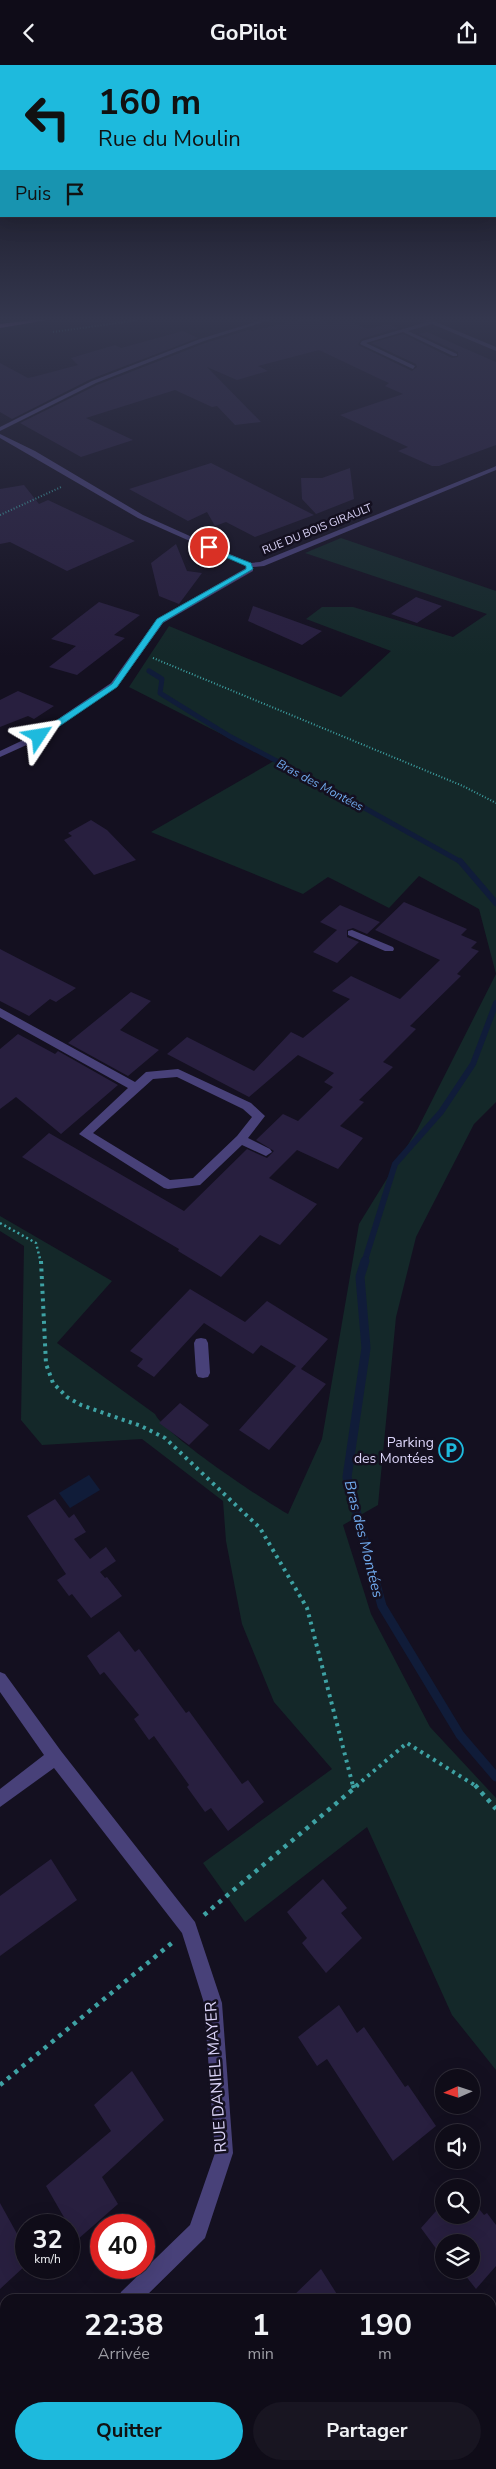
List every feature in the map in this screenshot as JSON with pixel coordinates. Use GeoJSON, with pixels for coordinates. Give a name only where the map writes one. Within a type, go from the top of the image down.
{"type":"FeatureCollection","features":[{"type":"Feature","properties":{"kind":"street"},"geometry":{"type":"LineString","coordinates":[[0,435],[128,511],[249,565]]}},
{"type":"Feature","properties":{"kind":"street","name":"RUE DU BOIS GIRAULT"},"geometry":{"type":"LineString","coordinates":[[0,754],[39,736],[114,685],[160,621],[250,569],[249,565],[261,564],[496,468]]}},
{"type":"Feature","properties":{"kind":"street"},"geometry":{"type":"LineString","coordinates":[[352,933],[389,949]]}},
{"type":"Feature","properties":{"kind":"street"},"geometry":{"type":"LineString","coordinates":[[0,1011],[134,1087]]}},
{"type":"Feature","properties":{"kind":"street"},"geometry":{"type":"LineString","coordinates":[[178,1073],[247,1106],[259,1116],[241,1139],[196,1182],[168,1185],[86,1134],[134,1087],[150,1075],[178,1073]]}},
{"type":"Feature","properties":{"kind":"street"},"geometry":{"type":"LineString","coordinates":[[241,1139],[266,1152]]}},
{"type":"Feature","properties":{"kind":"street"},"geometry":{"type":"LineString","coordinates":[[201,1343],[203,1373]]}},
{"type":"Feature","properties":{"kind":"street","name":"RUE DANIEL MAYER"},"geometry":{"type":"LineString","coordinates":[[0,1679],[55,1757],[189,1928],[213,2003],[224,2153],[198,2231],[133,2294]]}},
{"type":"Feature","properties":{"kind":"street"},"geometry":{"type":"LineString","coordinates":[[0,1799],[55,1757]]}},
{"type":"Feature","properties":{"kind":"path"},"geometry":{"type":"LineString","coordinates":[[0,515],[75,481]]}},
{"type":"Feature","properties":{"kind":"path"},"geometry":{"type":"LineString","coordinates":[[138,652],[462,786],[496,803]]}},
{"type":"Feature","properties":{"kind":"path"},"geometry":{"type":"LineString","coordinates":[[0,1223],[36,1243],[41,1257],[46,1364],[53,1383],[67,1397],[81,1405],[141,1426],[165,1438],[260,1528],[307,1609],[354,1788]]}},
{"type":"Feature","properties":{"kind":"path"},"geometry":{"type":"LineString","coordinates":[[0,2085],[407,1743],[474,1784],[496,1809]]}},
{"type":"Feature","properties":{"kind":"green space"},"geometry":{"type":"Polygon","coordinates":[[[341,538],[496,591],[496,974],[479,909],[419,876],[389,908],[328,877],[303,894],[151,832],[274,761],[129,687],[169,626],[341,697],[391,651],[306,619],[322,607],[353,607],[453,637],[487,614],[305,553],[341,538]]]}},
{"type":"Feature","properties":{"kind":"green space"},"geometry":{"type":"Polygon","coordinates":[[[496,974],[496,1102],[474,1124],[416,1237],[396,1317],[378,1505],[343,1525],[371,1614],[430,1727],[496,1798],[496,2070],[452,2015],[367,1827],[245,1922],[203,1863],[332,1769],[274,1702],[242,1624],[226,1541],[223,1501],[142,1439],[42,1445],[21,1420],[24,1246],[0,1231],[0,1216],[112,1281],[57,1343],[155,1414],[176,1437],[238,1482],[288,1514],[322,1439],[359,1224],[417,1130],[496,974]]]}},
{"type":"Feature","properties":{"kind":"water"},"geometry":{"type":"Polygon","coordinates":[[[89,1475],[100,1490],[70,1508],[59,1493],[89,1475]]]}},
{"type":"Feature","properties":{"kind":"building"},"geometry":{"type":"Polygon","coordinates":[[[36,432],[116,432],[133,440],[81,457],[36,432]]]}},
{"type":"Feature","properties":{"kind":"building"},"geometry":{"type":"Polygon","coordinates":[[[377,432],[496,432],[496,445],[439,466],[432,466],[398,451],[408,447],[377,432]]]}},
{"type":"Feature","properties":{"kind":"building"},"geometry":{"type":"Polygon","coordinates":[[[211,463],[314,515],[255,537],[226,522],[215,526],[207,512],[188,521],[129,489],[211,463]]]}},
{"type":"Feature","properties":{"kind":"building"},"geometry":{"type":"Polygon","coordinates":[[[350,468],[354,499],[316,514],[302,499],[301,478],[322,478],[350,468]]]}},
{"type":"Feature","properties":{"kind":"building"},"geometry":{"type":"Polygon","coordinates":[[[24,485],[39,504],[48,500],[135,541],[67,571],[10,542],[0,544],[0,489],[24,485]]]}},
{"type":"Feature","properties":{"kind":"building"},"geometry":{"type":"Polygon","coordinates":[[[176,544],[187,571],[202,573],[179,604],[159,596],[151,563],[176,544]]]}},
{"type":"Feature","properties":{"kind":"building"},"geometry":{"type":"Polygon","coordinates":[[[416,597],[442,606],[417,623],[391,614],[416,597]]]}},
{"type":"Feature","properties":{"kind":"building"},"geometry":{"type":"Polygon","coordinates":[[[99,602],[140,615],[114,635],[125,638],[77,675],[49,667],[76,646],[51,639],[99,602]]]}},
{"type":"Feature","properties":{"kind":"building"},"geometry":{"type":"Polygon","coordinates":[[[253,606],[322,631],[302,645],[248,621],[253,606]]]}},
{"type":"Feature","properties":{"kind":"building"},"geometry":{"type":"Polygon","coordinates":[[[18,691],[54,706],[34,719],[28,716],[0,727],[0,700],[18,691]]]}},
{"type":"Feature","properties":{"kind":"building"},"geometry":{"type":"Polygon","coordinates":[[[91,820],[107,830],[136,860],[94,875],[64,840],[72,836],[68,833],[91,820]]]}},
{"type":"Feature","properties":{"kind":"building"},"geometry":{"type":"Polygon","coordinates":[[[404,902],[467,929],[461,935],[477,942],[471,948],[479,951],[457,974],[461,976],[410,1026],[416,1029],[383,1062],[393,1067],[359,1100],[364,1102],[340,1126],[363,1138],[338,1169],[297,1150],[269,1178],[317,1204],[280,1245],[260,1235],[221,1277],[178,1251],[179,1249],[22,1157],[49,1133],[184,1211],[247,1149],[267,1158],[274,1151],[256,1140],[283,1114],[298,1121],[333,1087],[324,1082],[334,1073],[298,1055],[249,1097],[167,1054],[187,1037],[254,1071],[291,1032],[303,1038],[350,999],[332,991],[351,976],[400,999],[440,960],[375,930],[404,902]]]}},
{"type":"Feature","properties":{"kind":"building"},"geometry":{"type":"Polygon","coordinates":[[[340,905],[380,922],[367,934],[353,928],[347,930],[347,937],[359,942],[337,963],[313,952],[337,930],[320,922],[340,905]]]}},
{"type":"Feature","properties":{"kind":"building"},"geometry":{"type":"Polygon","coordinates":[[[0,949],[76,988],[56,1002],[50,999],[29,1016],[0,1001],[0,949]]]}},
{"type":"Feature","properties":{"kind":"building"},"geometry":{"type":"Polygon","coordinates":[[[131,992],[151,1001],[120,1030],[159,1050],[128,1076],[68,1043],[131,992]]]}},
{"type":"Feature","properties":{"kind":"building"},"geometry":{"type":"Polygon","coordinates":[[[18,1034],[55,1054],[58,1051],[118,1085],[61,1134],[16,1097],[0,1109],[0,1049],[18,1034]]]}},
{"type":"Feature","properties":{"kind":"building"},"geometry":{"type":"Polygon","coordinates":[[[190,1289],[245,1322],[267,1301],[328,1339],[301,1369],[261,1345],[253,1354],[204,1323],[154,1377],[137,1366],[143,1359],[130,1351],[190,1289]]]}},
{"type":"Feature","properties":{"kind":"building"},"geometry":{"type":"Polygon","coordinates":[[[296,1366],[326,1384],[269,1450],[239,1430],[296,1366]]]}},
{"type":"Feature","properties":{"kind":"building"},"geometry":{"type":"Polygon","coordinates":[[[180,1403],[209,1425],[189,1445],[159,1423],[180,1403]]]}},
{"type":"Feature","properties":{"kind":"building"},"geometry":{"type":"Polygon","coordinates":[[[55,1499],[69,1518],[74,1514],[86,1532],[74,1539],[90,1559],[106,1547],[116,1561],[100,1572],[105,1578],[107,1577],[122,1596],[91,1618],[72,1594],[69,1596],[57,1580],[66,1574],[27,1516],[55,1499]]]}},
{"type":"Feature","properties":{"kind":"building"},"geometry":{"type":"Polygon","coordinates":[[[119,1631],[135,1652],[139,1649],[186,1713],[189,1711],[242,1784],[248,1780],[264,1802],[228,1831],[211,1808],[205,1812],[187,1787],[189,1785],[154,1736],[149,1740],[134,1719],[139,1715],[104,1672],[100,1675],[87,1656],[119,1631]]]}},
{"type":"Feature","properties":{"kind":"building"},"geometry":{"type":"Polygon","coordinates":[[[51,1859],[77,1900],[0,1956],[0,1896],[51,1859]]]}},
{"type":"Feature","properties":{"kind":"building"},"geometry":{"type":"Polygon","coordinates":[[[323,1879],[347,1908],[341,1913],[362,1938],[326,1973],[302,1943],[307,1938],[287,1912],[323,1879]]]}},
{"type":"Feature","properties":{"kind":"building"},"geometry":{"type":"Polygon","coordinates":[[[339,2005],[357,2033],[364,2027],[405,2087],[408,2085],[435,2127],[393,2161],[327,2059],[317,2066],[298,2037],[339,2005]]]}},
{"type":"Feature","properties":{"kind":"building"},"geometry":{"type":"Polygon","coordinates":[[[132,2071],[164,2120],[102,2177],[118,2204],[107,2214],[90,2214],[90,2229],[80,2237],[80,2214],[62,2214],[46,2186],[111,2131],[94,2105],[132,2071]]]}},
{"type":"Feature","properties":{"kind":"building"},"geometry":{"type":"Polygon","coordinates":[[[0,2203],[15,2230],[15,2275],[0,2289],[0,2203]]]}},
{"type":"Feature","properties":{"kind":"building"},"geometry":{"type":"Polygon","coordinates":[[[480,2210],[484,2215],[487,2213],[496,2225],[496,2266],[476,2289],[468,2279],[480,2279],[480,2234],[435,2234],[435,2247],[421,2228],[435,2212],[435,2224],[480,2224],[480,2210]]]}},
{"type":"Feature","properties":{"kind":"building"},"geometry":{"type":"Polygon","coordinates":[[[321,2269],[337,2294],[295,2294],[321,2269]]]}},
{"type":"Feature","properties":{"kind":"waterway","name":"Bras des Montées"},"geometry":{"type":"LineString","coordinates":[[149,671],[162,679],[160,693],[231,737],[336,792],[461,862]]}},
{"type":"Feature","properties":{"kind":"waterway","name":"Bras des Montées"},"geometry":{"type":"LineString","coordinates":[[461,862],[496,903]]}},
{"type":"Feature","properties":{"kind":"waterway","name":"Bras des Montées"},"geometry":{"type":"LineString","coordinates":[[364,1263],[395,1164],[441,1112],[473,1064],[496,1003]]}},
{"type":"Feature","properties":{"kind":"waterway","name":"Bras des Montées"},"geometry":{"type":"LineString","coordinates":[[365,1261],[360,1277],[366,1348],[347,1477],[382,1606],[460,1735],[496,1777]]}},
{"type":"Feature","properties":{"kind":"place","name":"Parking des Montées"},"geometry":{"type":"Point","coordinates":[451,1450]}},
{"type":"Feature","properties":{"kind":"route"},"geometry":{"type":"LineString","coordinates":[[39,736],[114,685],[160,621],[250,569],[249,565],[209,547]]}}]}
